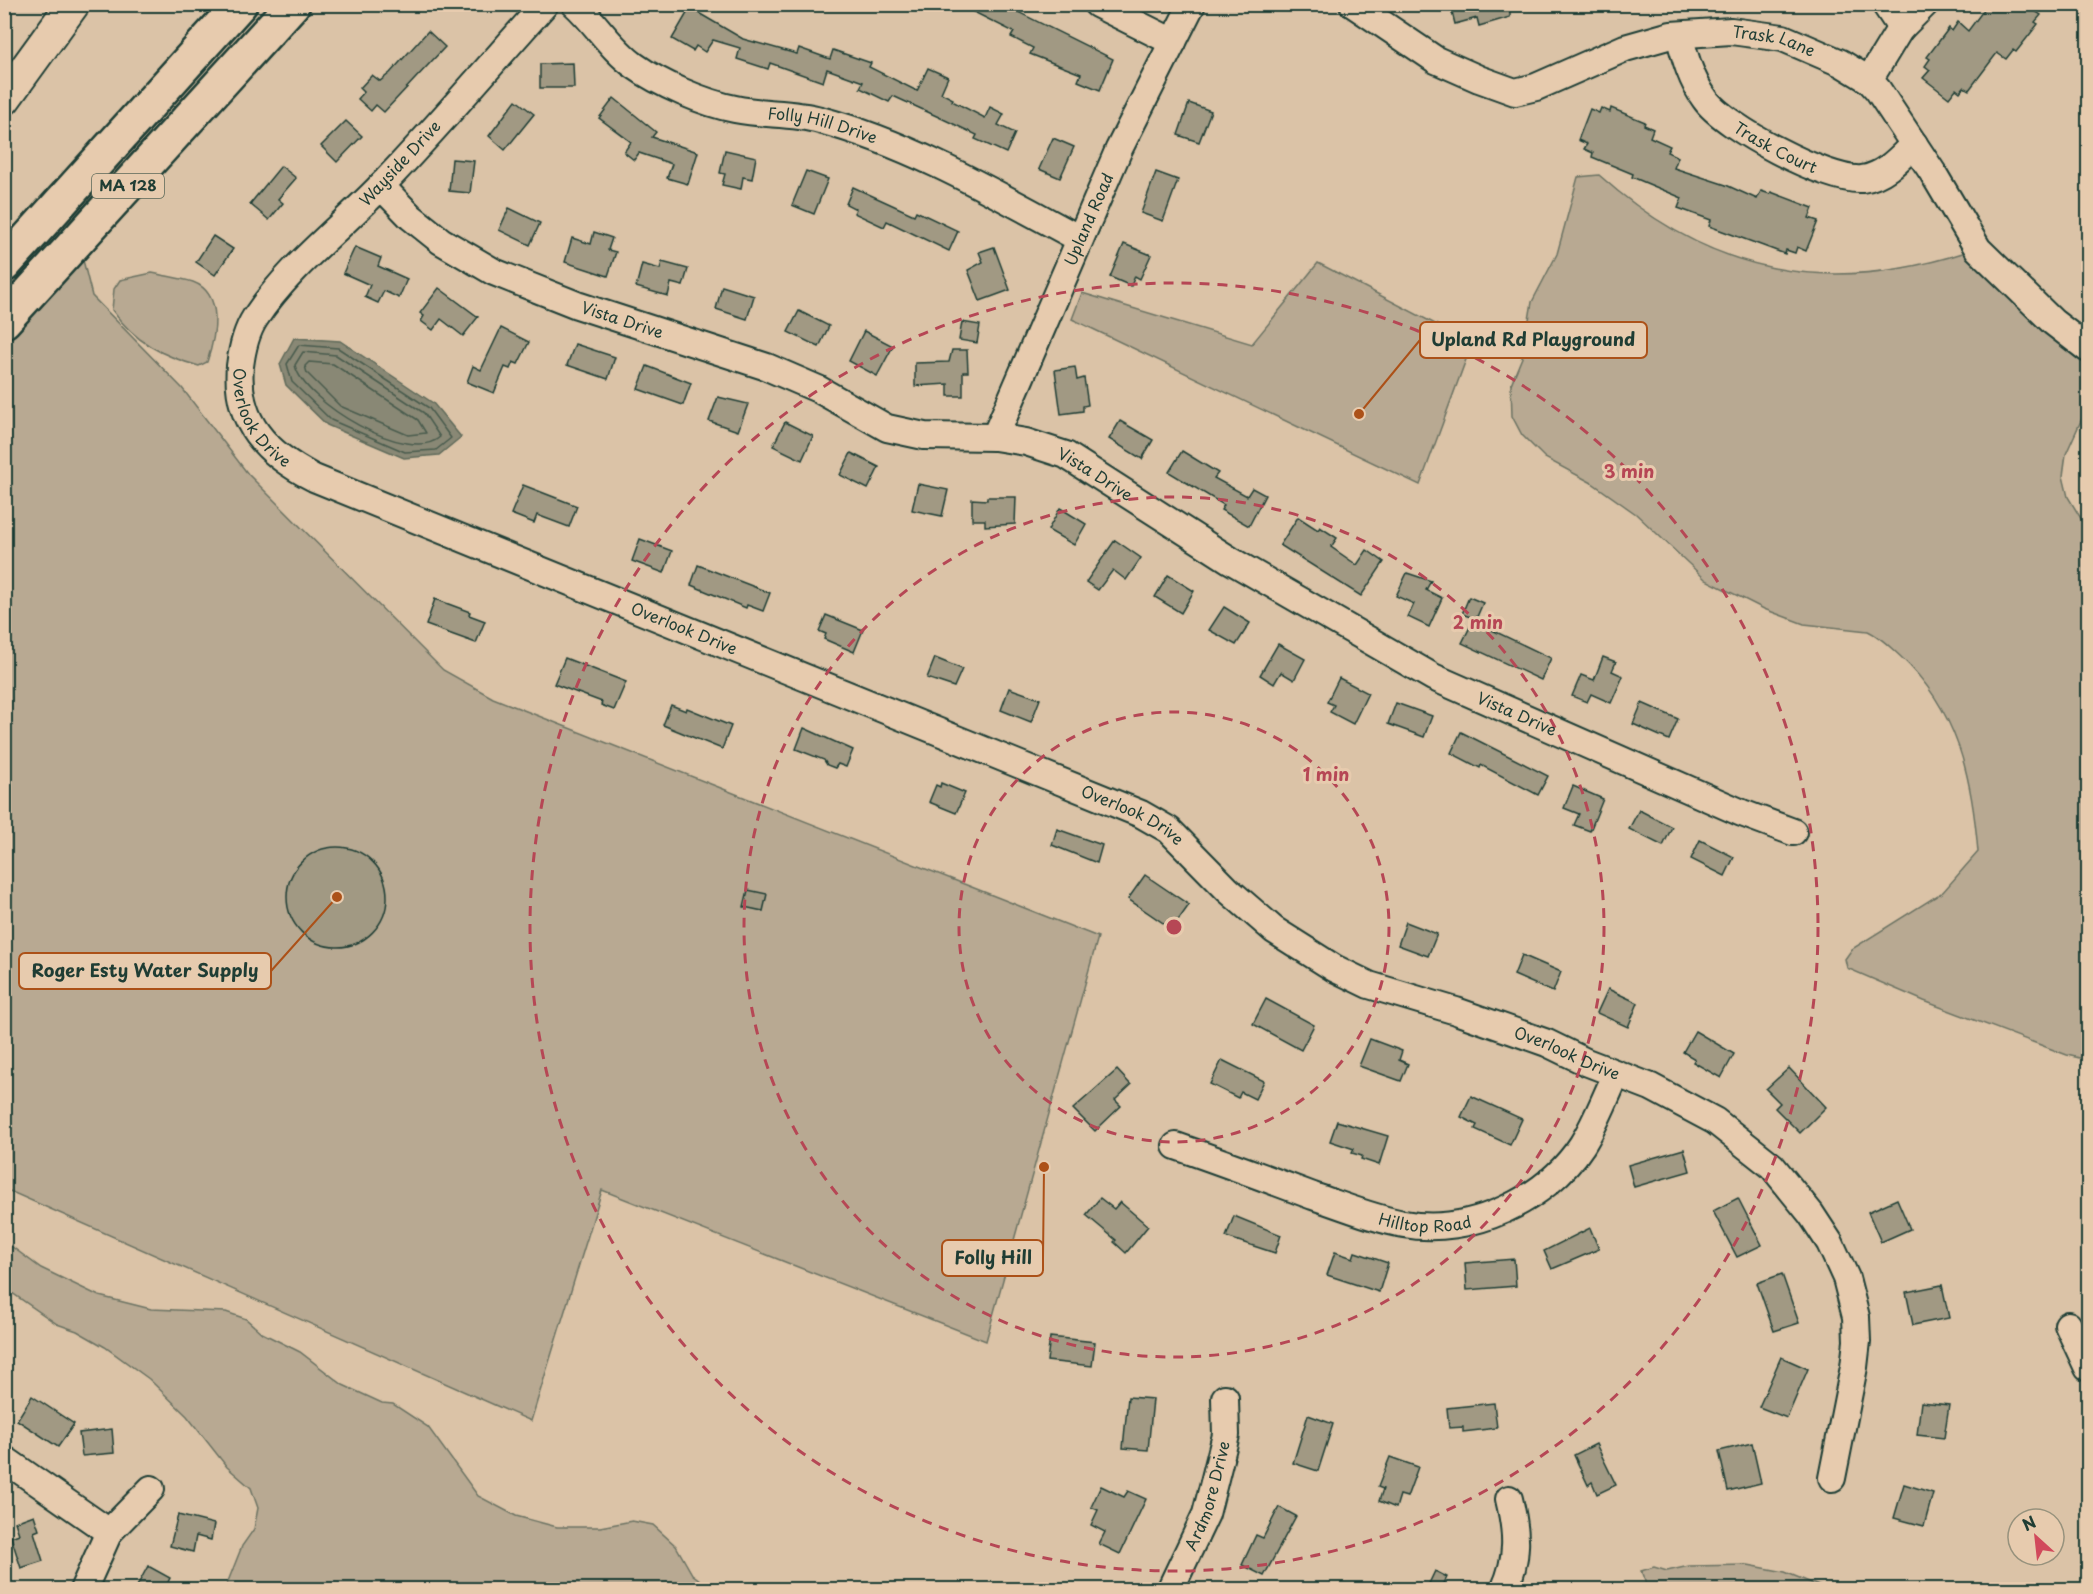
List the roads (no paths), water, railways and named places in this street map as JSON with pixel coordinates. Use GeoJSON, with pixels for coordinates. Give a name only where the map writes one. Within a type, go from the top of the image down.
{"type":"FeatureCollection","features":[{"type":"Feature","properties":{"kind":"highway","name":"MA 128"},"geometry":{"type":"LineString","coordinates":[[4,265],[240,4]]}},
{"type":"Feature","properties":{"kind":"highway","name":"MA 128"},"geometry":{"type":"LineString","coordinates":[[4,321],[293,4]]}},
{"type":"Feature","properties":{"kind":"main road"},"geometry":{"type":"LineString","coordinates":[[4,99],[73,4]]}},
{"type":"Feature","properties":{"kind":"street","name":"Wayside Drive"},"geometry":{"type":"LineString","coordinates":[[253,320],[282,283],[381,186],[545,4]]}},
{"type":"Feature","properties":{"kind":"street","name":"Folly Hill Drive"},"geometry":{"type":"LineString","coordinates":[[574,4],[636,67],[679,89],[736,110],[813,118],[863,135],[927,160],[1013,202],[1080,239]]}},
{"type":"Feature","properties":{"kind":"street"},"geometry":{"type":"LineString","coordinates":[[1097,4],[1173,42]]}},
{"type":"Feature","properties":{"kind":"street","name":"Upland Road"},"geometry":{"type":"LineString","coordinates":[[995,437],[1119,149],[1192,4]]}},
{"type":"Feature","properties":{"kind":"street"},"geometry":{"type":"LineString","coordinates":[[1885,4],[1901,28]]}},
{"type":"Feature","properties":{"kind":"street"},"geometry":{"type":"LineString","coordinates":[[1869,80],[1901,28],[1925,4]]}},
{"type":"Feature","properties":{"kind":"street","name":"Trask Lane"},"geometry":{"type":"LineString","coordinates":[[1362,7],[1436,60],[1515,92],[1536,87],[1626,48],[1679,35],[1731,31],[1783,38],[1841,63],[1869,80],[1914,144],[1978,249],[2053,322],[2088,349]]}},
{"type":"Feature","properties":{"kind":"street","name":"Trask Court"},"geometry":{"type":"LineString","coordinates":[[1679,35],[1688,66],[1711,106],[1743,132],[1778,150],[1841,176],[1861,179],[1880,173],[1896,164],[1914,144]]}},
{"type":"Feature","properties":{"kind":"street","name":"Vista Drive"},"geometry":{"type":"LineString","coordinates":[[381,186],[411,217],[441,241],[504,276],[577,305],[767,367],[818,389],[887,428],[924,436],[995,437],[1026,442],[1066,455],[1230,560],[1433,676],[1734,810],[1793,832]]}},
{"type":"Feature","properties":{"kind":"street","name":"Overlook Drive"},"geometry":{"type":"LineString","coordinates":[[253,320],[242,351],[239,386],[244,414],[266,444],[286,464],[336,487],[1141,813],[1169,830],[1228,890],[1274,930],[1334,968],[1369,985],[1456,1011],[1547,1043],[1616,1075],[1683,1102],[1743,1142],[1772,1166],[1792,1189],[1830,1243],[1846,1278],[1856,1317],[1857,1341],[1832,1478]]}},
{"type":"Feature","properties":{"kind":"street","name":"Hilltop Road"},"geometry":{"type":"LineString","coordinates":[[1176,1146],[1338,1205],[1405,1225],[1437,1226],[1466,1222],[1495,1214],[1521,1201],[1566,1165],[1582,1145],[1616,1075]]}},
{"type":"Feature","properties":{"kind":"street"},"geometry":{"type":"LineString","coordinates":[[2068,1325],[2088,1368]]}},
{"type":"Feature","properties":{"kind":"street","name":"Ardmore Drive"},"geometry":{"type":"LineString","coordinates":[[1170,1590],[1206,1514],[1226,1435],[1225,1398]]}},
{"type":"Feature","properties":{"kind":"street"},"geometry":{"type":"LineString","coordinates":[[4,1459],[109,1532]]}},
{"type":"Feature","properties":{"kind":"street"},"geometry":{"type":"LineString","coordinates":[[83,1590],[109,1532],[151,1489]]}},
{"type":"Feature","properties":{"kind":"street"},"geometry":{"type":"LineString","coordinates":[[1504,1590],[1517,1552],[1516,1529],[1509,1499]]}},
{"type":"Feature","properties":{"kind":"water"},"geometry":{"type":"Polygon","coordinates":[[[294,338],[340,341],[433,403],[461,437],[439,455],[404,458],[327,425],[286,385],[280,364],[294,338]]]}},
{"type":"Feature","properties":{"kind":"place","name":"Upland Rd Playground"},"geometry":{"type":"Point","coordinates":[1359,414]}},
{"type":"Feature","properties":{"kind":"place","name":"Roger Esty Water Supply"},"geometry":{"type":"Point","coordinates":[337,897]}},
{"type":"Feature","properties":{"kind":"place","name":"Folly Hill"},"geometry":{"type":"Point","coordinates":[1044,1167]}}]}
